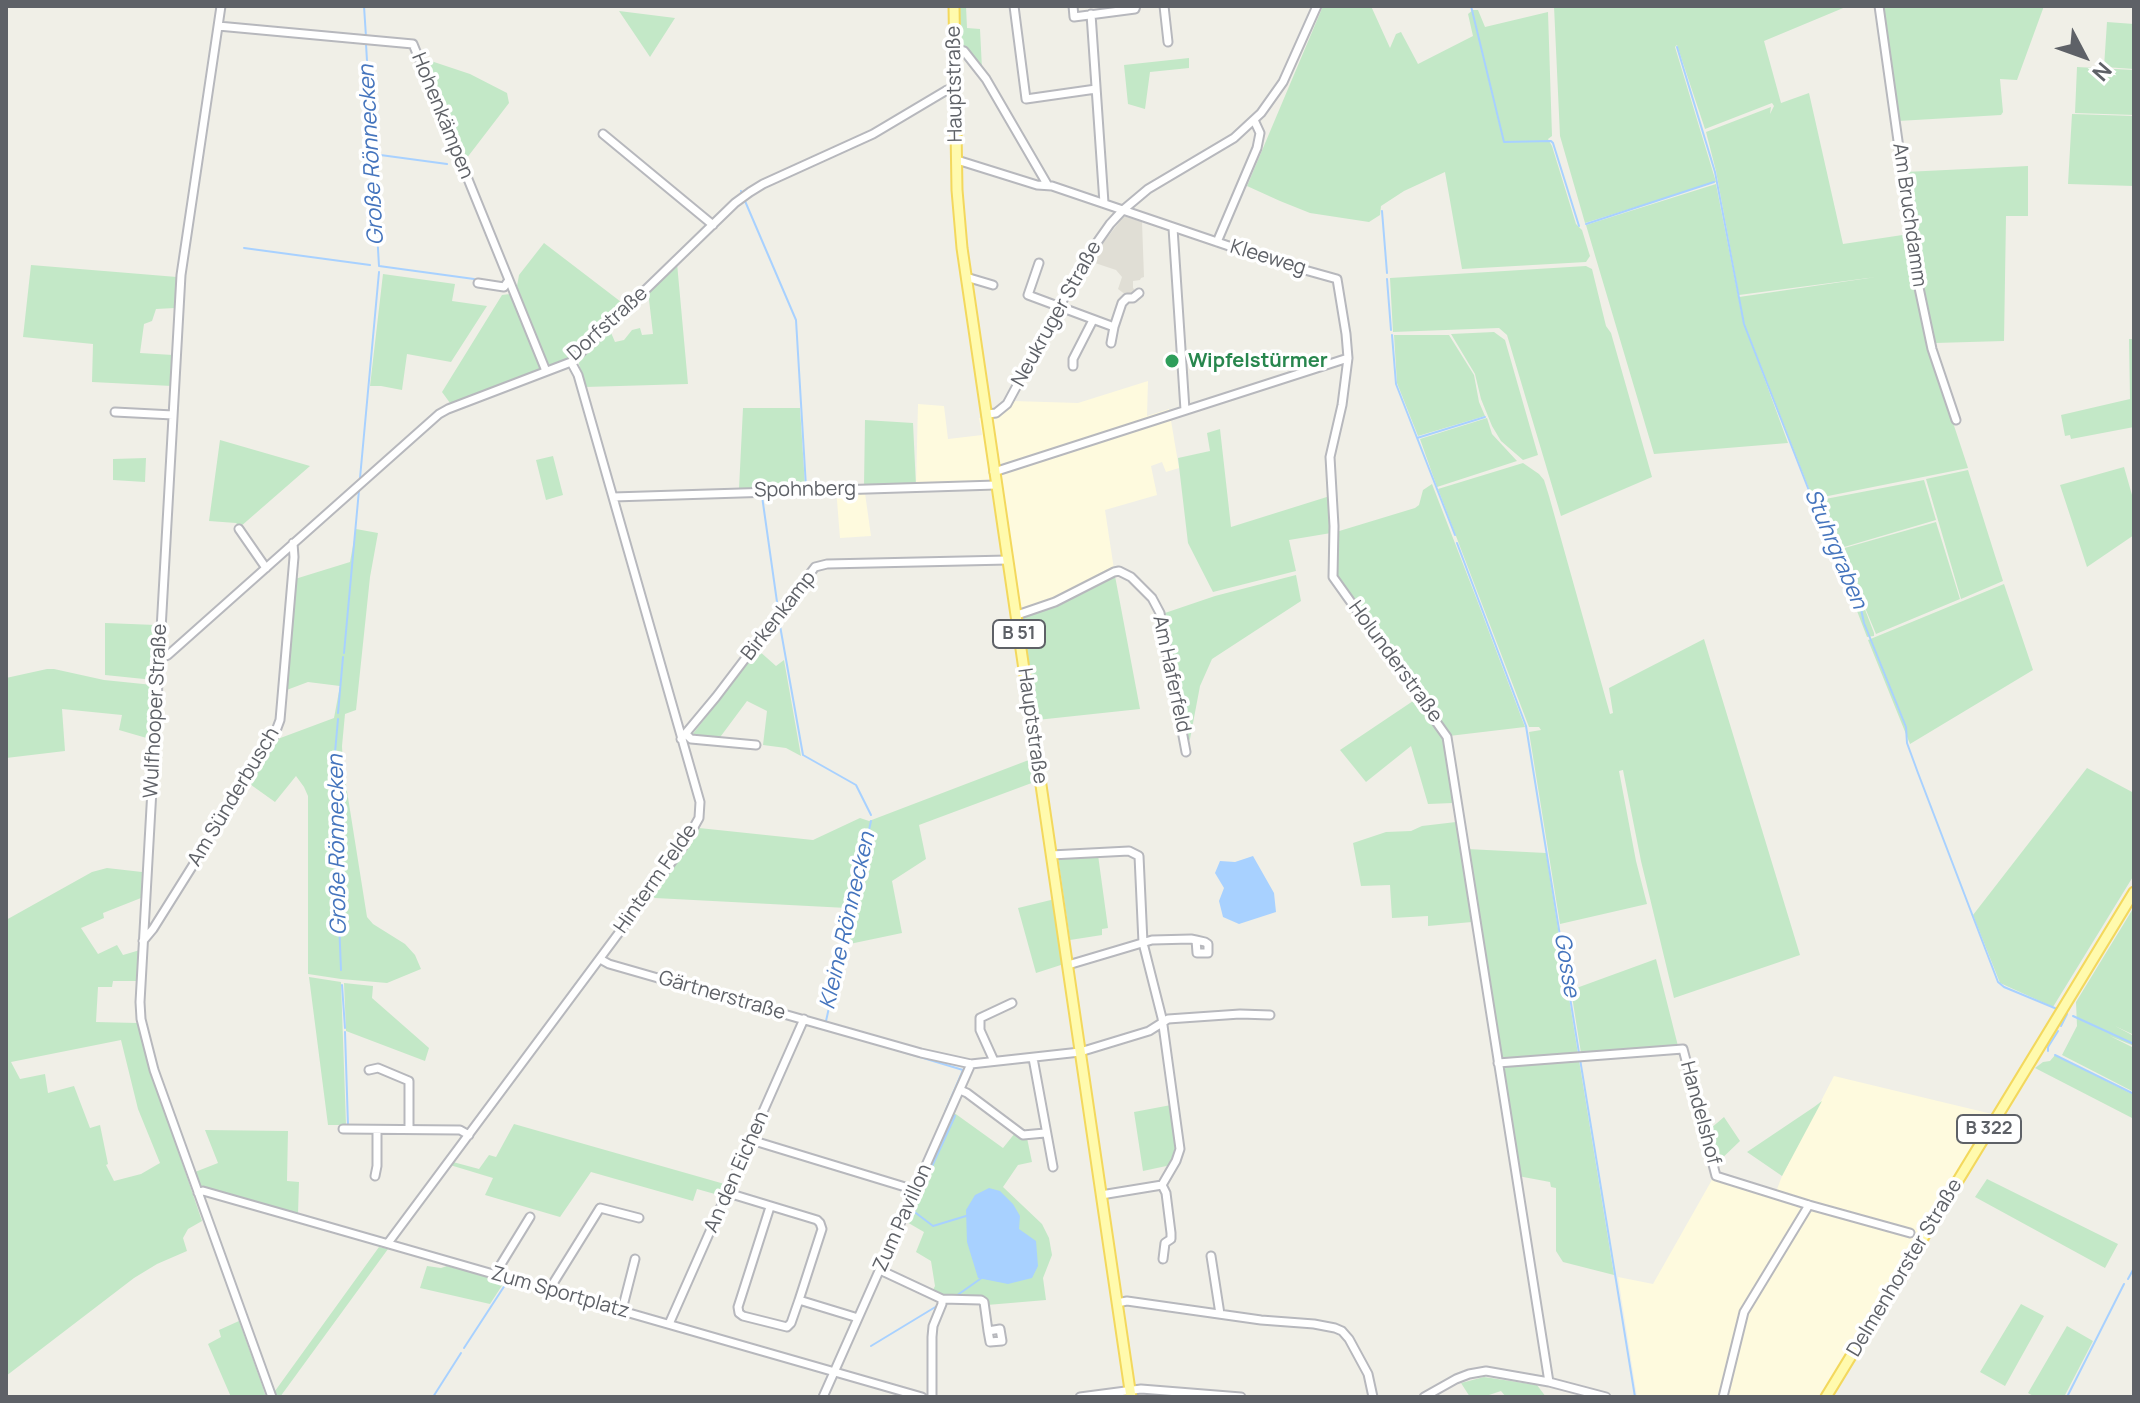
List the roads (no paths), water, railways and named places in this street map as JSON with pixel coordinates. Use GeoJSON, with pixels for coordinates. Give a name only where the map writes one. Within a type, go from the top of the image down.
{"type":"FeatureCollection","features":[{"type":"Feature","properties":{"kind":"main road","name":"Hauptstraße"},"geometry":{"type":"LineString","coordinates":[[954,6],[959,223],[1131,1394]]}},
{"type":"Feature","properties":{"kind":"main road","name":"Delmenhorster Straße"},"geometry":{"type":"LineString","coordinates":[[1826,1397],[2134,892]]}},
{"type":"Feature","properties":{"kind":"street","name":"Wulfhooper Straße"},"geometry":{"type":"LineString","coordinates":[[221,6],[181,275],[140,1002],[146,1041],[272,1397]]}},
{"type":"Feature","properties":{"kind":"street"},"geometry":{"type":"LineString","coordinates":[[1014,6],[1026,99],[1096,89]]}},
{"type":"Feature","properties":{"kind":"street"},"geometry":{"type":"LineString","coordinates":[[1073,6],[1074,17],[1135,9],[1136,6]]}},
{"type":"Feature","properties":{"kind":"street"},"geometry":{"type":"LineString","coordinates":[[1164,6],[1168,42]]}},
{"type":"Feature","properties":{"kind":"street","name":"Neukruger Straße"},"geometry":{"type":"LineString","coordinates":[[988,414],[996,413],[1007,404],[1097,240],[1123,210],[1148,189],[1234,138],[1254,120],[1283,82],[1317,6]]}},
{"type":"Feature","properties":{"kind":"street","name":"Am Bruchdamm"},"geometry":{"type":"LineString","coordinates":[[1879,6],[1918,283],[1932,349],[1956,420]]}},
{"type":"Feature","properties":{"kind":"street"},"geometry":{"type":"LineString","coordinates":[[1091,14],[1104,203]]}},
{"type":"Feature","properties":{"kind":"street","name":"Hohenkämpen"},"geometry":{"type":"LineString","coordinates":[[218,26],[413,44],[546,371]]}},
{"type":"Feature","properties":{"kind":"street"},"geometry":{"type":"LineString","coordinates":[[954,49],[964,51],[986,79],[1047,184]]}},
{"type":"Feature","properties":{"kind":"street","name":"Dorfstraße"},"geometry":{"type":"LineString","coordinates":[[159,659],[168,655],[439,414],[571,362],[735,203],[763,184],[873,134],[955,88]]}},
{"type":"Feature","properties":{"kind":"street"},"geometry":{"type":"LineString","coordinates":[[1217,242],[1257,148],[1260,133],[1254,120]]}},
{"type":"Feature","properties":{"kind":"street"},"geometry":{"type":"LineString","coordinates":[[603,134],[713,225]]}},
{"type":"Feature","properties":{"kind":"street","name":"Kleeweg"},"geometry":{"type":"LineString","coordinates":[[957,160],[1037,185],[1047,184],[1276,262],[1337,279],[1348,358]]}},
{"type":"Feature","properties":{"kind":"street"},"geometry":{"type":"LineString","coordinates":[[1173,228],[1185,410]]}},
{"type":"Feature","properties":{"kind":"street"},"geometry":{"type":"LineString","coordinates":[[1039,263],[1028,295],[1114,327]]}},
{"type":"Feature","properties":{"kind":"street"},"geometry":{"type":"LineString","coordinates":[[966,277],[993,285]]}},
{"type":"Feature","properties":{"kind":"street"},"geometry":{"type":"LineString","coordinates":[[478,283],[504,287],[509,280]]}},
{"type":"Feature","properties":{"kind":"street"},"geometry":{"type":"LineString","coordinates":[[1111,343],[1124,299],[1133,298],[1139,293]]}},
{"type":"Feature","properties":{"kind":"street"},"geometry":{"type":"LineString","coordinates":[[1073,366],[1073,359],[1093,320]]}},
{"type":"Feature","properties":{"kind":"street"},"geometry":{"type":"LineString","coordinates":[[994,472],[1348,358]]}},
{"type":"Feature","properties":{"kind":"street","name":"Holunderstraße"},"geometry":{"type":"LineString","coordinates":[[1348,358],[1329,464],[1334,520],[1333,577],[1447,737],[1549,1382]]}},
{"type":"Feature","properties":{"kind":"street","name":"Hinterm Felde"},"geometry":{"type":"LineString","coordinates":[[388,1243],[682,848],[699,818],[700,802],[684,736],[578,375],[571,362]]}},
{"type":"Feature","properties":{"kind":"street"},"geometry":{"type":"LineString","coordinates":[[115,412],[173,415]]}},
{"type":"Feature","properties":{"kind":"street","name":"Spohnberg"},"geometry":{"type":"LineString","coordinates":[[613,497],[996,485]]}},
{"type":"Feature","properties":{"kind":"street"},"geometry":{"type":"LineString","coordinates":[[239,529],[266,568]]}},
{"type":"Feature","properties":{"kind":"street","name":"Am Sünderbusch"},"geometry":{"type":"LineString","coordinates":[[143,941],[274,736],[280,720],[293,543]]}},
{"type":"Feature","properties":{"kind":"street","name":"Birkenkamp"},"geometry":{"type":"LineString","coordinates":[[684,736],[815,567],[827,564],[1008,560]]}},
{"type":"Feature","properties":{"kind":"street","name":"Am Haferfeld"},"geometry":{"type":"LineString","coordinates":[[1017,615],[1055,602],[1114,572],[1131,577],[1152,598],[1160,613],[1186,752]]}},
{"type":"Feature","properties":{"kind":"street"},"geometry":{"type":"LineString","coordinates":[[684,736],[756,745]]}},
{"type":"Feature","properties":{"kind":"street"},"geometry":{"type":"LineString","coordinates":[[1051,855],[1129,851],[1139,856],[1143,943],[1163,1021],[1180,1149],[1162,1185]]}},
{"type":"Feature","properties":{"kind":"street"},"geometry":{"type":"LineString","coordinates":[[1068,965],[1152,940],[1196,940]]}},
{"type":"Feature","properties":{"kind":"street","name":"Gärtnerstraße"},"geometry":{"type":"LineString","coordinates":[[600,959],[971,1064],[1080,1052],[1149,1031],[1168,1019],[1270,1015]]}},
{"type":"Feature","properties":{"kind":"street"},"geometry":{"type":"LineString","coordinates":[[994,1061],[980,1030],[980,1018],[1012,1003]]}},
{"type":"Feature","properties":{"kind":"street","name":"An den Eichen"},"geometry":{"type":"LineString","coordinates":[[669,1324],[804,1019]]}},
{"type":"Feature","properties":{"kind":"street","name":"Handelshof"},"geometry":{"type":"LineString","coordinates":[[1498,1063],[1683,1049],[1716,1176],[1910,1233]]}},
{"type":"Feature","properties":{"kind":"street"},"geometry":{"type":"LineString","coordinates":[[1033,1058],[1053,1167]]}},
{"type":"Feature","properties":{"kind":"street","name":"Zum Pavillon"},"geometry":{"type":"LineString","coordinates":[[823,1397],[971,1064]]}},
{"type":"Feature","properties":{"kind":"street"},"geometry":{"type":"LineString","coordinates":[[369,1070],[378,1068],[409,1081],[409,1129]]}},
{"type":"Feature","properties":{"kind":"street"},"geometry":{"type":"LineString","coordinates":[[960,1090],[1023,1135],[1045,1133]]}},
{"type":"Feature","properties":{"kind":"street"},"geometry":{"type":"LineString","coordinates":[[343,1129],[460,1130],[469,1135]]}},
{"type":"Feature","properties":{"kind":"street"},"geometry":{"type":"LineString","coordinates":[[375,1176],[377,1130]]}},
{"type":"Feature","properties":{"kind":"street"},"geometry":{"type":"LineString","coordinates":[[751,1140],[915,1190]]}},
{"type":"Feature","properties":{"kind":"street"},"geometry":{"type":"LineString","coordinates":[[1101,1195],[1162,1185]]}},
{"type":"Feature","properties":{"kind":"street"},"geometry":{"type":"LineString","coordinates":[[1162,1185],[1166,1193],[1171,1233],[1171,1239],[1165,1243],[1163,1259]]}},
{"type":"Feature","properties":{"kind":"street","name":"Zum Sportplatz"},"geometry":{"type":"LineString","coordinates":[[198,1193],[203,1191],[388,1243],[922,1397]]}},
{"type":"Feature","properties":{"kind":"street"},"geometry":{"type":"LineString","coordinates":[[728,1193],[820,1223],[822,1229],[791,1323],[787,1327],[743,1316],[738,1307],[770,1207]]}},
{"type":"Feature","properties":{"kind":"street"},"geometry":{"type":"LineString","coordinates":[[1723,1397],[1744,1312],[1809,1205]]}},
{"type":"Feature","properties":{"kind":"street"},"geometry":{"type":"LineString","coordinates":[[549,1290],[600,1208],[639,1218]]}},
{"type":"Feature","properties":{"kind":"street"},"geometry":{"type":"LineString","coordinates":[[495,1274],[530,1217]]}},
{"type":"Feature","properties":{"kind":"street"},"geometry":{"type":"LineString","coordinates":[[1211,1256],[1220,1314]]}},
{"type":"Feature","properties":{"kind":"street"},"geometry":{"type":"LineString","coordinates":[[622,1310],[635,1259]]}},
{"type":"Feature","properties":{"kind":"street"},"geometry":{"type":"LineString","coordinates":[[880,1270],[942,1299],[981,1300],[984,1302],[988,1331]]}},
{"type":"Feature","properties":{"kind":"street"},"geometry":{"type":"LineString","coordinates":[[932,1397],[933,1326],[942,1299]]}},
{"type":"Feature","properties":{"kind":"street"},"geometry":{"type":"LineString","coordinates":[[799,1300],[858,1318]]}},
{"type":"Feature","properties":{"kind":"street"},"geometry":{"type":"LineString","coordinates":[[1117,1303],[1127,1301],[1261,1320],[1325,1325],[1342,1331],[1368,1374],[1373,1397]]}},
{"type":"Feature","properties":{"kind":"street"},"geometry":{"type":"LineString","coordinates":[[1424,1397],[1456,1379],[1486,1371],[1549,1382],[1606,1397]]}},
{"type":"Feature","properties":{"kind":"street"},"geometry":{"type":"LineString","coordinates":[[889,1397],[891,1388]]}},
{"type":"Feature","properties":{"kind":"street"},"geometry":{"type":"LineString","coordinates":[[1080,1397],[1131,1394],[1241,1397]]}},
{"type":"Feature","properties":{"kind":"water"},"geometry":{"type":"Polygon","coordinates":[[[1253,856],[1274,893],[1276,912],[1239,924],[1223,917],[1219,901],[1224,888],[1215,873],[1220,861],[1235,862],[1253,856]]]}},
{"type":"Feature","properties":{"kind":"water"},"geometry":{"type":"Polygon","coordinates":[[[989,1188],[1000,1191],[1013,1204],[1020,1216],[1019,1229],[1036,1241],[1038,1266],[1032,1278],[1008,1284],[978,1278],[967,1242],[966,1210],[975,1195],[989,1188]]]}},
{"type":"Feature","properties":{"kind":"waterway"},"geometry":{"type":"LineString","coordinates":[[364,6],[366,37]]}},
{"type":"Feature","properties":{"kind":"waterway"},"geometry":{"type":"LineString","coordinates":[[1471,6],[1504,142],[1553,143],[1579,226]]}},
{"type":"Feature","properties":{"kind":"waterway","name":"Große Rönnecken"},"geometry":{"type":"LineString","coordinates":[[366,44],[379,266],[474,279]]}},
{"type":"Feature","properties":{"kind":"waterway","name":"Stuhrgraben"},"geometry":{"type":"LineString","coordinates":[[1677,47],[1715,172],[1744,324],[1815,506],[1837,547],[1853,597],[1861,609],[1906,727],[1907,743],[1918,773],[1998,982],[2057,1009]]}},
{"type":"Feature","properties":{"kind":"waterway"},"geometry":{"type":"LineString","coordinates":[[373,154],[447,164]]}},
{"type":"Feature","properties":{"kind":"waterway"},"geometry":{"type":"LineString","coordinates":[[1586,224],[1714,182]]}},
{"type":"Feature","properties":{"kind":"waterway"},"geometry":{"type":"LineString","coordinates":[[745,201],[796,320],[806,487],[760,488]]}},
{"type":"Feature","properties":{"kind":"waterway","name":"Gosse"},"geometry":{"type":"LineString","coordinates":[[1382,211],[1387,273]]}},
{"type":"Feature","properties":{"kind":"waterway"},"geometry":{"type":"LineString","coordinates":[[244,248],[370,265]]}},
{"type":"Feature","properties":{"kind":"waterway","name":"Große Rönnecken"},"geometry":{"type":"LineString","coordinates":[[360,478],[379,272]]}},
{"type":"Feature","properties":{"kind":"waterway","name":"Gosse"},"geometry":{"type":"LineString","coordinates":[[1387,279],[1391,330]]}},
{"type":"Feature","properties":{"kind":"waterway","name":"Gosse"},"geometry":{"type":"LineString","coordinates":[[1392,335],[1396,384],[1455,535]]}},
{"type":"Feature","properties":{"kind":"waterway"},"geometry":{"type":"LineString","coordinates":[[1417,438],[1485,417]]}},
{"type":"Feature","properties":{"kind":"waterway","name":"Große Rönnecken"},"geometry":{"type":"LineString","coordinates":[[344,653],[359,490]]}},
{"type":"Feature","properties":{"kind":"waterway"},"geometry":{"type":"LineString","coordinates":[[762,496],[778,609]]}},
{"type":"Feature","properties":{"kind":"waterway","name":"Gosse"},"geometry":{"type":"LineString","coordinates":[[1457,543],[1526,726],[1579,1053]]}},
{"type":"Feature","properties":{"kind":"waterway"},"geometry":{"type":"LineString","coordinates":[[779,620],[803,755],[856,785],[871,815]]}},
{"type":"Feature","properties":{"kind":"waterway","name":"Große Rönnecken"},"geometry":{"type":"LineString","coordinates":[[338,713],[343,657]]}},
{"type":"Feature","properties":{"kind":"waterway","name":"Große Rönnecken"},"geometry":{"type":"LineString","coordinates":[[338,719],[333,775],[341,970]]}},
{"type":"Feature","properties":{"kind":"waterway","name":"Kleine Rönnecken"},"geometry":{"type":"LineString","coordinates":[[826,1021],[871,821]]}},
{"type":"Feature","properties":{"kind":"waterway","name":"Große Rönnecken"},"geometry":{"type":"LineString","coordinates":[[342,985],[345,1028]]}},
{"type":"Feature","properties":{"kind":"waterway"},"geometry":{"type":"LineString","coordinates":[[2061,1026],[2067,1014]]}},
{"type":"Feature","properties":{"kind":"waterway","name":"Stuhrgraben"},"geometry":{"type":"LineString","coordinates":[[2073,1016],[2134,1044]]}},
{"type":"Feature","properties":{"kind":"waterway"},"geometry":{"type":"LineString","coordinates":[[2048,1051],[2058,1031]]}},
{"type":"Feature","properties":{"kind":"waterway","name":"Große Rönnecken"},"geometry":{"type":"LineString","coordinates":[[345,1032],[348,1125]]}},
{"type":"Feature","properties":{"kind":"waterway","name":"Kleine Rönnecken"},"geometry":{"type":"LineString","coordinates":[[890,1048],[963,1070],[945,1112]]}},
{"type":"Feature","properties":{"kind":"waterway"},"geometry":{"type":"LineString","coordinates":[[2055,1055],[2134,1094]]}},
{"type":"Feature","properties":{"kind":"waterway","name":"Gosse"},"geometry":{"type":"LineString","coordinates":[[1580,1059],[1635,1397]]}},
{"type":"Feature","properties":{"kind":"waterway","name":"Kleine Rönnecken"},"geometry":{"type":"LineString","coordinates":[[952,1115],[955,1116],[912,1210],[933,1226],[966,1216]]}},
{"type":"Feature","properties":{"kind":"waterway","name":"Stuhrgraben"},"geometry":{"type":"LineString","coordinates":[[2128,1279],[2134,1268]]}},
{"type":"Feature","properties":{"kind":"waterway","name":"Kleine Rönnecken"},"geometry":{"type":"LineString","coordinates":[[956,1296],[983,1277]]}},
{"type":"Feature","properties":{"kind":"waterway","name":"Große Rönnecken"},"geometry":{"type":"LineString","coordinates":[[464,1348],[507,1282]]}},
{"type":"Feature","properties":{"kind":"waterway","name":"Stuhrgraben"},"geometry":{"type":"LineString","coordinates":[[2067,1397],[2124,1284]]}},
{"type":"Feature","properties":{"kind":"waterway","name":"Kleine Rönnecken"},"geometry":{"type":"LineString","coordinates":[[871,1346],[937,1306]]}},
{"type":"Feature","properties":{"kind":"waterway","name":"Große Rönnecken"},"geometry":{"type":"LineString","coordinates":[[433,1397],[461,1353]]}},
{"type":"Feature","properties":{"kind":"waterway","name":"Kleine Rönnecken"},"geometry":{"type":"LineString","coordinates":[[831,1387],[834,1380]]}},
{"type":"Feature","properties":{"kind":"place","name":"Wipfelstürmer"},"geometry":{"type":"Point","coordinates":[1172,361]}}]}
